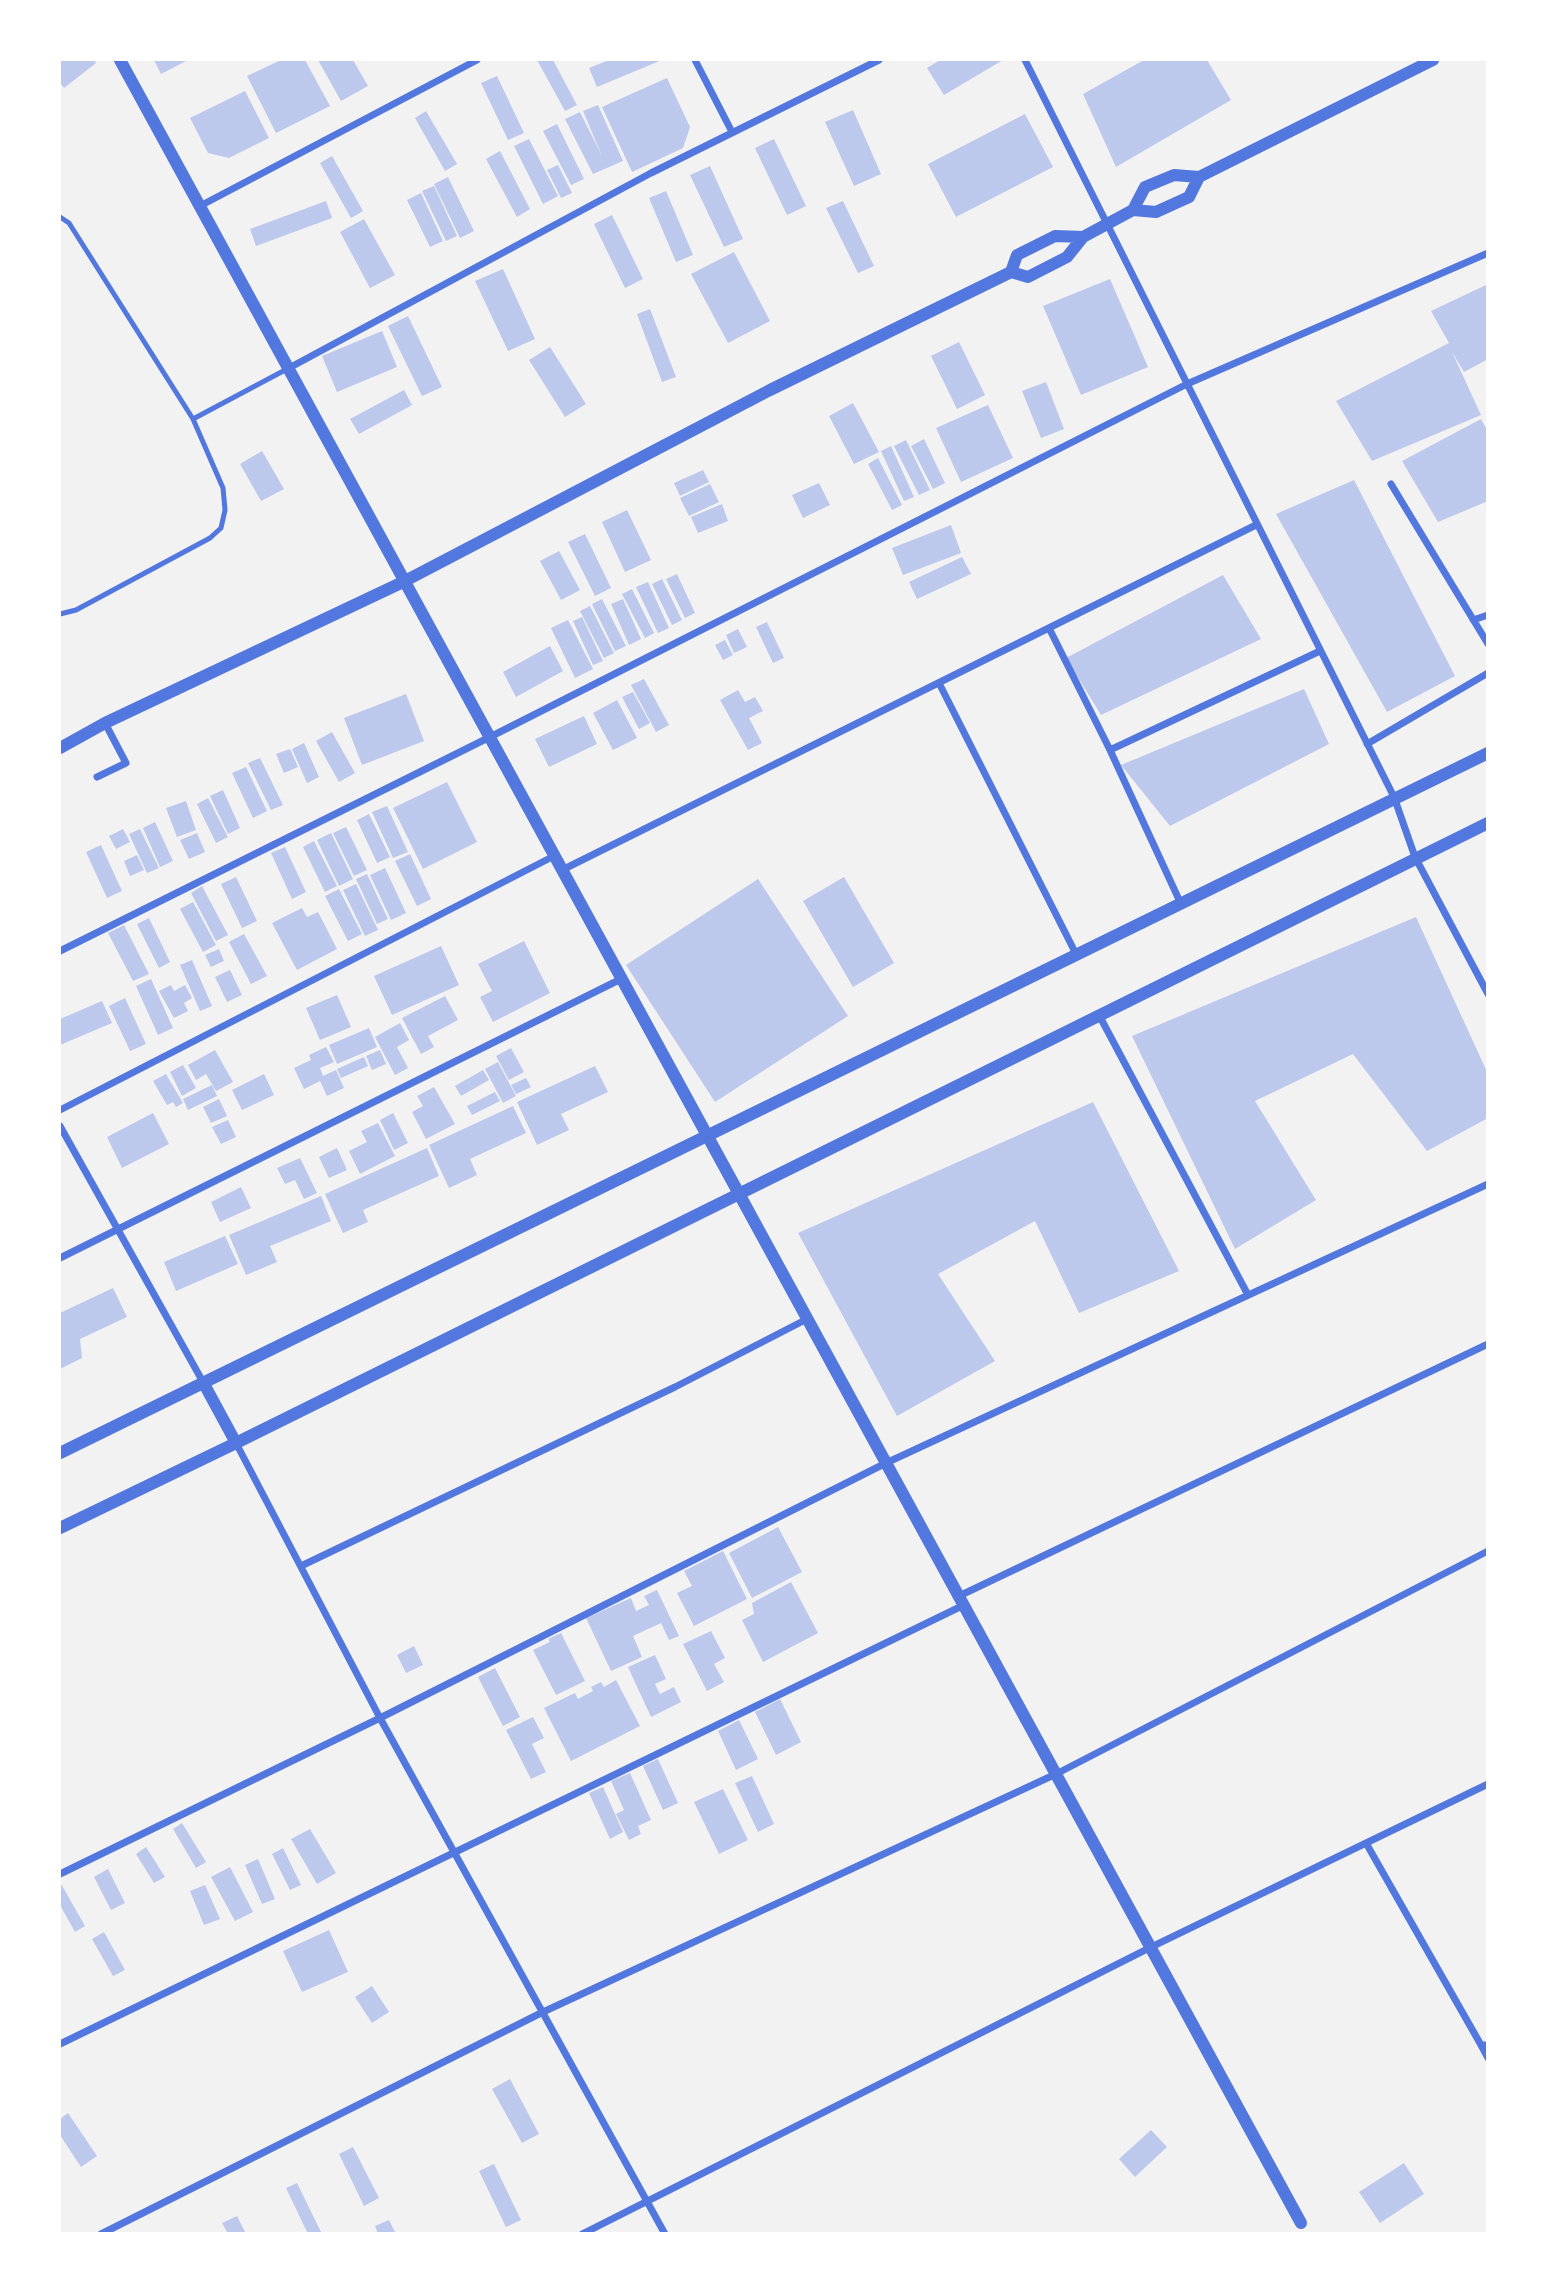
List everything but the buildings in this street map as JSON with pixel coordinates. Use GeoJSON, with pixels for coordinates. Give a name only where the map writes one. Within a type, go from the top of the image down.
{"type":"FeatureCollection","features":[{"type":"Feature","properties":{"kind":"street"},"geometry":{"type":"LineString","coordinates":[[120,60],[1301,2224]]}},
{"type":"Feature","properties":{"kind":"street"},"geometry":{"type":"LineString","coordinates":[[200,206],[477,60]]}},
{"type":"Feature","properties":{"kind":"street"},"geometry":{"type":"LineString","coordinates":[[695,60],[732,132]]}},
{"type":"Feature","properties":{"kind":"street"},"geometry":{"type":"LineString","coordinates":[[289,369],[651,173],[879,60]]}},
{"type":"Feature","properties":{"kind":"street"},"geometry":{"type":"LineString","coordinates":[[1025,60],[1394,797],[1415,857],[1488,994]]}},
{"type":"Feature","properties":{"kind":"street"},"geometry":{"type":"LineString","coordinates":[[60,748],[105,723],[403,582],[770,390],[1011,272],[1028,277],[1067,257],[1083,237],[1133,210],[1145,187],[1174,175],[1199,177],[1433,60]]}},
{"type":"Feature","properties":{"kind":"street"},"geometry":{"type":"LineString","coordinates":[[1133,210],[1156,212],[1189,197],[1199,177]]}},
{"type":"Feature","properties":{"kind":"street"},"geometry":{"type":"LineString","coordinates":[[1011,272],[1017,255],[1055,236],[1083,237]]}},
{"type":"Feature","properties":{"kind":"street"},"geometry":{"type":"LineString","coordinates":[[60,951],[1187,384],[1488,253]]}},
{"type":"Feature","properties":{"kind":"street"},"geometry":{"type":"LineString","coordinates":[[1391,484],[1488,644]]}},
{"type":"Feature","properties":{"kind":"street"},"geometry":{"type":"LineString","coordinates":[[562,870],[1256,525]]}},
{"type":"Feature","properties":{"kind":"street"},"geometry":{"type":"LineString","coordinates":[[1473,620],[1488,615]]}},
{"type":"Feature","properties":{"kind":"street"},"geometry":{"type":"LineString","coordinates":[[1049,628],[1110,750],[1181,904]]}},
{"type":"Feature","properties":{"kind":"street"},"geometry":{"type":"LineString","coordinates":[[1110,750],[1320,651]]}},
{"type":"Feature","properties":{"kind":"street"},"geometry":{"type":"LineString","coordinates":[[1367,744],[1488,673]]}},
{"type":"Feature","properties":{"kind":"street"},"geometry":{"type":"LineString","coordinates":[[939,683],[1076,954]]}},
{"type":"Feature","properties":{"kind":"street"},"geometry":{"type":"LineString","coordinates":[[97,777],[126,763],[105,723]]}},
{"type":"Feature","properties":{"kind":"street"},"geometry":{"type":"LineString","coordinates":[[60,1453],[1488,753]]}},
{"type":"Feature","properties":{"kind":"street"},"geometry":{"type":"LineString","coordinates":[[60,1528],[236,1444],[1488,822]]}},
{"type":"Feature","properties":{"kind":"street"},"geometry":{"type":"LineString","coordinates":[[60,1110],[554,856]]}},
{"type":"Feature","properties":{"kind":"street"},"geometry":{"type":"LineString","coordinates":[[60,1258],[621,979]]}},
{"type":"Feature","properties":{"kind":"street"},"geometry":{"type":"LineString","coordinates":[[1099,1014],[1248,1295]]}},
{"type":"Feature","properties":{"kind":"street"},"geometry":{"type":"LineString","coordinates":[[60,1126],[203,1382],[380,1718],[665,2234]]}},
{"type":"Feature","properties":{"kind":"street"},"geometry":{"type":"LineString","coordinates":[[60,1874],[380,1718],[886,1463],[1488,1184]]}},
{"type":"Feature","properties":{"kind":"street"},"geometry":{"type":"LineString","coordinates":[[300,1566],[676,1387],[807,1319]]}},
{"type":"Feature","properties":{"kind":"street"},"geometry":{"type":"LineString","coordinates":[[60,2044],[1488,1344]]}},
{"type":"Feature","properties":{"kind":"street"},"geometry":{"type":"LineString","coordinates":[[101,2234],[543,2012],[1056,1773],[1488,1551]]}},
{"type":"Feature","properties":{"kind":"street"},"geometry":{"type":"LineString","coordinates":[[582,2234],[1151,1947],[1488,1784]]}},
{"type":"Feature","properties":{"kind":"street"},"geometry":{"type":"LineString","coordinates":[[1367,1843],[1484,2045],[1488,2057]]}},
{"type":"Feature","properties":{"kind":"lane"},"geometry":{"type":"LineString","coordinates":[[60,216],[69,223],[194,419],[223,488],[225,510],[221,528],[211,538],[88,603],[60,614]]}},
{"type":"Feature","properties":{"kind":"lane"},"geometry":{"type":"LineString","coordinates":[[194,419],[289,369]]}}]}
